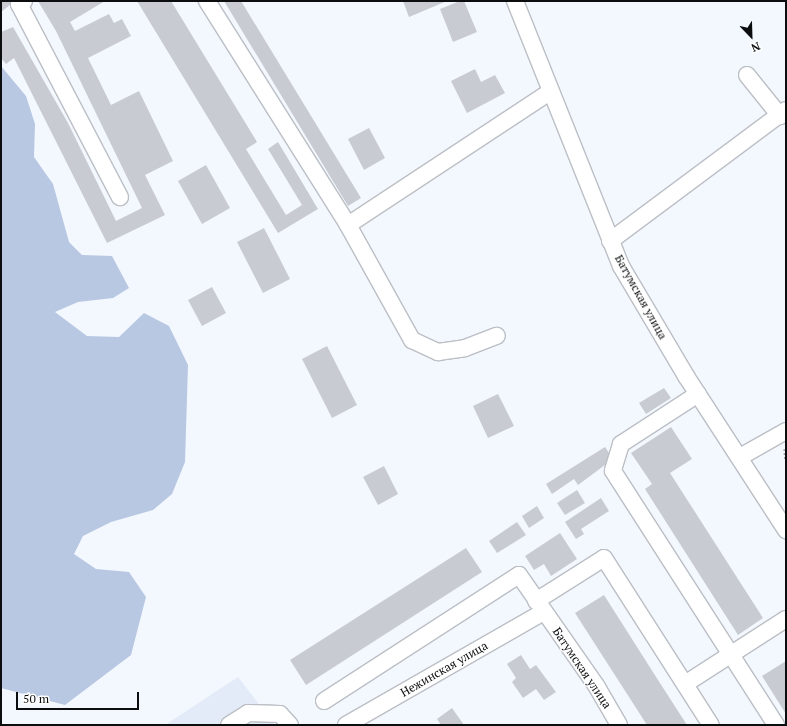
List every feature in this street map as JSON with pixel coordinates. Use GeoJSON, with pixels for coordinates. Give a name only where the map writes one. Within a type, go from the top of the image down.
{"type":"FeatureCollection","features":[{"type":"Feature","properties":{"kind":"street"},"geometry":{"type":"LineString","coordinates":[[24,1],[19,4],[120,197]]}},
{"type":"Feature","properties":{"kind":"street"},"geometry":{"type":"LineString","coordinates":[[207,1],[348,225],[412,340],[438,352],[465,348],[497,336]]}},
{"type":"Feature","properties":{"kind":"street","name":"Батумская улица"},"geometry":{"type":"LineString","coordinates":[[515,1],[550,92],[621,266],[698,394],[786,530]]}},
{"type":"Feature","properties":{"kind":"street"},"geometry":{"type":"LineString","coordinates":[[610,241],[783,113],[747,75]]}},
{"type":"Feature","properties":{"kind":"street"},"geometry":{"type":"LineString","coordinates":[[348,225],[550,92]]}},
{"type":"Feature","properties":{"kind":"street"},"geometry":{"type":"LineString","coordinates":[[698,394],[621,444],[613,471],[776,725]]}},
{"type":"Feature","properties":{"kind":"street"},"geometry":{"type":"LineString","coordinates":[[740,457],[786,431]]}},
{"type":"Feature","properties":{"kind":"street","name":"Нежинская улица"},"geometry":{"type":"LineString","coordinates":[[346,725],[540,607],[604,558],[685,684]]}},
{"type":"Feature","properties":{"kind":"street","name":"Батумская улица"},"geometry":{"type":"LineString","coordinates":[[324,701],[519,575],[597,687],[619,725]]}},
{"type":"Feature","properties":{"kind":"street"},"geometry":{"type":"LineString","coordinates":[[711,725],[685,684],[786,619]]}},
{"type":"Feature","properties":{"kind":"street"},"geometry":{"type":"LineString","coordinates":[[229,725],[248,712],[280,714],[290,725]]}},
{"type":"Feature","properties":{"kind":"shaded area"},"geometry":{"type":"Polygon","coordinates":[[[1,66],[26,96],[35,124],[34,157],[53,184],[69,242],[82,255],[112,256],[129,288],[113,298],[78,302],[55,312],[87,336],[119,337],[144,313],[169,326],[188,365],[185,462],[172,494],[153,510],[111,522],[83,536],[74,554],[96,569],[129,572],[146,597],[131,655],[65,705],[1,688],[1,66]]]}},
{"type":"Feature","properties":{"kind":"shaded area"},"geometry":{"type":"Polygon","coordinates":[[[238,677],[275,725],[165,725],[238,677]]]}},
{"type":"Feature","properties":{"kind":"building"},"geometry":{"type":"Polygon","coordinates":[[[1,1],[15,1],[1,12],[1,1]]]}},
{"type":"Feature","properties":{"kind":"building"},"geometry":{"type":"Polygon","coordinates":[[[38,1],[105,1],[70,22],[75,31],[109,14],[114,23],[122,19],[131,36],[88,58],[111,105],[139,91],[173,161],[145,175],[165,215],[107,243],[14,58],[6,64],[1,58],[1,32],[13,27],[68,123],[116,221],[142,208],[56,31],[38,1]]]}},
{"type":"Feature","properties":{"kind":"building"},"geometry":{"type":"Polygon","coordinates":[[[137,1],[171,1],[257,142],[246,149],[286,215],[302,205],[268,149],[278,142],[318,209],[278,233],[137,1]]]}},
{"type":"Feature","properties":{"kind":"building"},"geometry":{"type":"Polygon","coordinates":[[[224,1],[241,1],[361,198],[348,206],[224,1]]]}},
{"type":"Feature","properties":{"kind":"building"},"geometry":{"type":"Polygon","coordinates":[[[403,1],[447,1],[409,17],[403,1]]]}},
{"type":"Feature","properties":{"kind":"building"},"geometry":{"type":"Polygon","coordinates":[[[460,1],[464,1],[477,32],[453,42],[440,9],[460,1]]]}},
{"type":"Feature","properties":{"kind":"building"},"geometry":{"type":"Polygon","coordinates":[[[475,69],[481,82],[495,75],[505,93],[467,113],[451,81],[475,69]]]}},
{"type":"Feature","properties":{"kind":"building"},"geometry":{"type":"Polygon","coordinates":[[[369,128],[385,158],[364,170],[348,139],[369,128]]]}},
{"type":"Feature","properties":{"kind":"building"},"geometry":{"type":"Polygon","coordinates":[[[206,165],[230,208],[202,224],[178,181],[206,165]]]}},
{"type":"Feature","properties":{"kind":"building"},"geometry":{"type":"Polygon","coordinates":[[[264,228],[290,279],[263,293],[237,242],[264,228]]]}},
{"type":"Feature","properties":{"kind":"building"},"geometry":{"type":"Polygon","coordinates":[[[212,287],[226,313],[202,326],[188,300],[212,287]]]}},
{"type":"Feature","properties":{"kind":"building"},"geometry":{"type":"Polygon","coordinates":[[[327,346],[357,405],[332,418],[302,359],[327,346]]]}},
{"type":"Feature","properties":{"kind":"building"},"geometry":{"type":"Polygon","coordinates":[[[664,388],[671,398],[646,414],[639,403],[664,388]]]}},
{"type":"Feature","properties":{"kind":"building"},"geometry":{"type":"Polygon","coordinates":[[[498,394],[514,426],[488,438],[473,406],[498,394]]]}},
{"type":"Feature","properties":{"kind":"building"},"geometry":{"type":"Polygon","coordinates":[[[671,427],[692,459],[670,473],[763,618],[738,635],[645,489],[652,484],[631,453],[671,427]]]}},
{"type":"Feature","properties":{"kind":"building"},"geometry":{"type":"Polygon","coordinates":[[[605,447],[613,459],[578,485],[574,479],[552,494],[546,484],[605,447]]]}},
{"type":"Feature","properties":{"kind":"building"},"geometry":{"type":"Polygon","coordinates":[[[384,466],[398,494],[378,505],[363,477],[384,466]]]}},
{"type":"Feature","properties":{"kind":"building"},"geometry":{"type":"Polygon","coordinates":[[[577,490],[585,503],[565,515],[557,503],[577,490]]]}},
{"type":"Feature","properties":{"kind":"building"},"geometry":{"type":"Polygon","coordinates":[[[601,498],[609,511],[581,529],[584,534],[576,539],[565,522],[601,498]]]}},
{"type":"Feature","properties":{"kind":"building"},"geometry":{"type":"Polygon","coordinates":[[[537,506],[544,518],[529,528],[522,516],[537,506]]]}},
{"type":"Feature","properties":{"kind":"building"},"geometry":{"type":"Polygon","coordinates":[[[517,522],[526,535],[497,553],[489,541],[517,522]]]}},
{"type":"Feature","properties":{"kind":"building"},"geometry":{"type":"Polygon","coordinates":[[[560,533],[577,559],[551,576],[544,564],[534,570],[525,556],[560,533]]]}},
{"type":"Feature","properties":{"kind":"building"},"geometry":{"type":"Polygon","coordinates":[[[466,548],[482,572],[306,685],[290,660],[466,548]]]}},
{"type":"Feature","properties":{"kind":"building"},"geometry":{"type":"Polygon","coordinates":[[[604,595],[687,725],[647,725],[575,613],[604,595]]]}},
{"type":"Feature","properties":{"kind":"building"},"geometry":{"type":"Polygon","coordinates":[[[521,655],[530,669],[536,665],[556,692],[544,700],[536,689],[523,698],[512,682],[516,678],[507,664],[521,655]]]}},
{"type":"Feature","properties":{"kind":"building"},"geometry":{"type":"Polygon","coordinates":[[[786,661],[786,714],[762,676],[786,661]]]}},
{"type":"Feature","properties":{"kind":"building"},"geometry":{"type":"Polygon","coordinates":[[[452,708],[464,725],[441,725],[437,719],[452,708]]]}}]}
